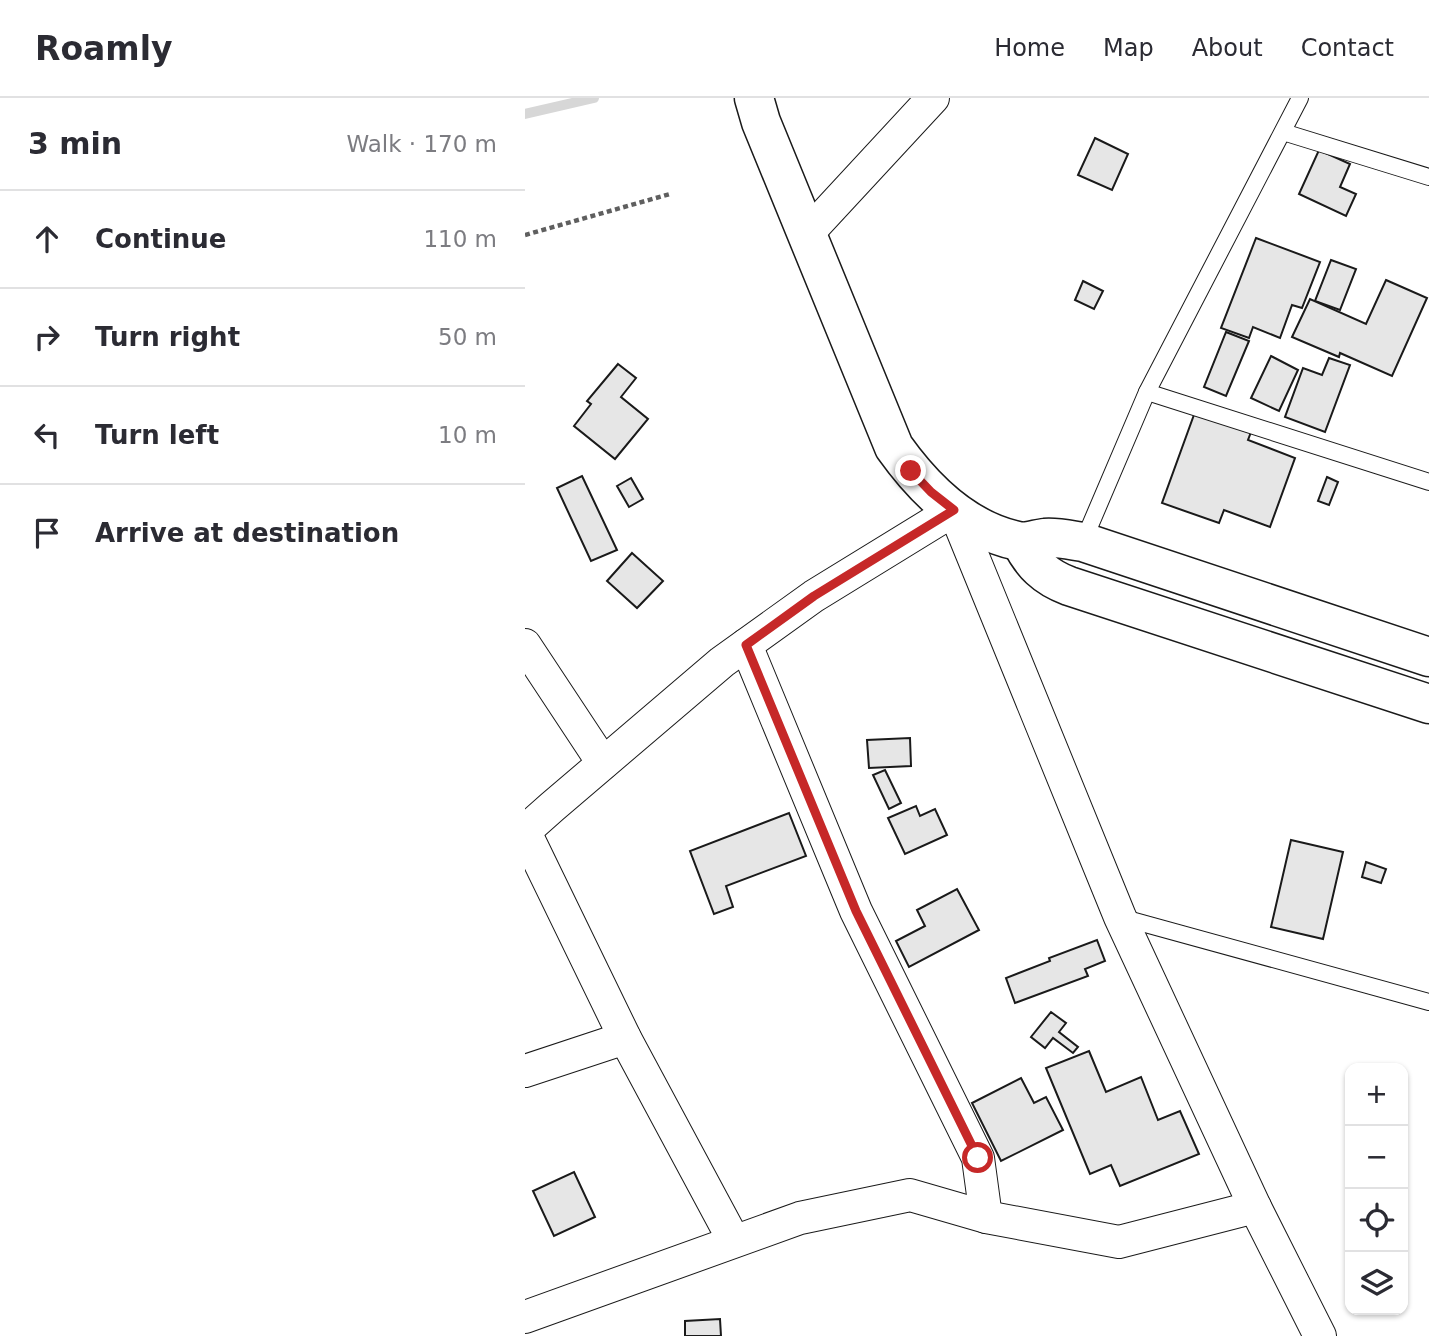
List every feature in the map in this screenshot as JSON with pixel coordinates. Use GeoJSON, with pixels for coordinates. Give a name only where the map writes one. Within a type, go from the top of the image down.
{"type":"FeatureCollection","features":[{"type":"Feature","properties":{"kind":"main road"},"geometry":{"type":"LineString","coordinates":[[757,110],[894,447],[931,492],[954,510],[997,534],[1021,542],[1048,538],[1083,542],[1429,657]]}},
{"type":"Feature","properties":{"kind":"main road"},"geometry":{"type":"LineString","coordinates":[[1021,542],[1036,567],[1069,586],[1429,704]]}},
{"type":"Feature","properties":{"kind":"street"},"geometry":{"type":"LineString","coordinates":[[807,234],[933,98]]}},
{"type":"Feature","properties":{"kind":"street"},"geometry":{"type":"LineString","coordinates":[[734,1241],[625,1038],[525,831],[722,662],[814,596],[954,510],[1120,917],[1255,1207],[1320,1336]]}},
{"type":"Feature","properties":{"kind":"street"},"geometry":{"type":"LineString","coordinates":[[525,645],[603,763]]}},
{"type":"Feature","properties":{"kind":"street"},"geometry":{"type":"LineString","coordinates":[[746,645],[856,911],[978,1158],[986,1217]]}},
{"type":"Feature","properties":{"kind":"street"},"geometry":{"type":"LineString","coordinates":[[525,1071],[625,1038]]}},
{"type":"Feature","properties":{"kind":"street"},"geometry":{"type":"LineString","coordinates":[[525,1317],[800,1218],[910,1195],[986,1217],[1119,1242],[1255,1207]]}},
{"type":"Feature","properties":{"kind":"lane"},"geometry":{"type":"LineString","coordinates":[[1083,542],[1146,392],[1300,98]]}},
{"type":"Feature","properties":{"kind":"lane"},"geometry":{"type":"LineString","coordinates":[[1283,132],[1429,177]]}},
{"type":"Feature","properties":{"kind":"lane"},"geometry":{"type":"LineString","coordinates":[[1146,392],[1429,482]]}},
{"type":"Feature","properties":{"kind":"lane"},"geometry":{"type":"LineString","coordinates":[[1120,917],[1429,1002]]}},
{"type":"Feature","properties":{"kind":"path"},"geometry":{"type":"LineString","coordinates":[[525,235],[670,194]]}},
{"type":"Feature","properties":{"kind":"building"},"geometry":{"type":"Polygon","coordinates":[[[1095,138],[1128,154],[1112,190],[1078,175],[1095,138]]]}},
{"type":"Feature","properties":{"kind":"building"},"geometry":{"type":"Polygon","coordinates":[[[1319,150],[1350,164],[1340,187],[1356,194],[1346,216],[1299,194],[1319,150]]]}},
{"type":"Feature","properties":{"kind":"building"},"geometry":{"type":"Polygon","coordinates":[[[1256,238],[1320,262],[1302,308],[1292,305],[1280,338],[1253,327],[1249,338],[1221,328],[1256,238]]]}},
{"type":"Feature","properties":{"kind":"building"},"geometry":{"type":"Polygon","coordinates":[[[1331,260],[1356,269],[1340,310],[1315,301],[1331,260]]]}},
{"type":"Feature","properties":{"kind":"building"},"geometry":{"type":"Polygon","coordinates":[[[1386,280],[1427,298],[1392,376],[1340,353],[1339,357],[1292,337],[1310,299],[1366,324],[1386,280]]]}},
{"type":"Feature","properties":{"kind":"building"},"geometry":{"type":"Polygon","coordinates":[[[1083,281],[1103,291],[1094,309],[1075,300],[1083,281]]]}},
{"type":"Feature","properties":{"kind":"building"},"geometry":{"type":"Polygon","coordinates":[[[1226,332],[1249,341],[1226,396],[1204,387],[1226,332]]]}},
{"type":"Feature","properties":{"kind":"building"},"geometry":{"type":"Polygon","coordinates":[[[1271,356],[1298,370],[1279,411],[1251,398],[1271,356]]]}},
{"type":"Feature","properties":{"kind":"building"},"geometry":{"type":"Polygon","coordinates":[[[1329,358],[1350,365],[1325,432],[1285,417],[1303,368],[1322,375],[1329,358]]]}},
{"type":"Feature","properties":{"kind":"building"},"geometry":{"type":"Polygon","coordinates":[[[618,364],[636,378],[621,397],[648,419],[615,459],[574,426],[591,404],[587,401],[618,364]]]}},
{"type":"Feature","properties":{"kind":"building"},"geometry":{"type":"Polygon","coordinates":[[[1195,412],[1251,432],[1248,440],[1295,458],[1270,527],[1224,510],[1219,523],[1162,503],[1195,412]]]}},
{"type":"Feature","properties":{"kind":"building"},"geometry":{"type":"Polygon","coordinates":[[[582,476],[617,550],[591,561],[557,488],[582,476]]]}},
{"type":"Feature","properties":{"kind":"building"},"geometry":{"type":"Polygon","coordinates":[[[1327,477],[1338,482],[1329,505],[1318,501],[1327,477]]]}},
{"type":"Feature","properties":{"kind":"building"},"geometry":{"type":"Polygon","coordinates":[[[631,478],[643,499],[629,507],[617,486],[631,478]]]}},
{"type":"Feature","properties":{"kind":"building"},"geometry":{"type":"Polygon","coordinates":[[[632,553],[663,581],[637,608],[607,581],[632,553]]]}},
{"type":"Feature","properties":{"kind":"building"},"geometry":{"type":"Polygon","coordinates":[[[910,738],[911,766],[869,768],[867,740],[910,738]]]}},
{"type":"Feature","properties":{"kind":"building"},"geometry":{"type":"Polygon","coordinates":[[[885,770],[901,803],[889,809],[873,775],[885,770]]]}},
{"type":"Feature","properties":{"kind":"building"},"geometry":{"type":"Polygon","coordinates":[[[916,806],[920,816],[935,809],[947,835],[905,854],[888,818],[916,806]]]}},
{"type":"Feature","properties":{"kind":"building"},"geometry":{"type":"Polygon","coordinates":[[[789,813],[806,856],[726,886],[733,907],[714,914],[690,851],[789,813]]]}},
{"type":"Feature","properties":{"kind":"building"},"geometry":{"type":"Polygon","coordinates":[[[1291,840],[1343,852],[1323,939],[1271,927],[1291,840]]]}},
{"type":"Feature","properties":{"kind":"building"},"geometry":{"type":"Polygon","coordinates":[[[1366,862],[1386,869],[1381,883],[1362,877],[1366,862]]]}},
{"type":"Feature","properties":{"kind":"building"},"geometry":{"type":"Polygon","coordinates":[[[957,889],[979,930],[909,967],[896,941],[925,926],[917,910],[957,889]]]}},
{"type":"Feature","properties":{"kind":"building"},"geometry":{"type":"Polygon","coordinates":[[[1097,940],[1105,961],[1085,969],[1088,976],[1015,1003],[1006,978],[1097,940]]]}},
{"type":"Feature","properties":{"kind":"building"},"geometry":{"type":"Polygon","coordinates":[[[1051,1012],[1066,1023],[1059,1032],[1078,1047],[1073,1053],[1053,1038],[1045,1048],[1031,1037],[1051,1012]]]}},
{"type":"Feature","properties":{"kind":"building"},"geometry":{"type":"Polygon","coordinates":[[[1089,1051],[1106,1092],[1141,1077],[1158,1120],[1180,1111],[1199,1154],[1120,1186],[1111,1165],[1090,1174],[1046,1068],[1089,1051]]]}},
{"type":"Feature","properties":{"kind":"building"},"geometry":{"type":"Polygon","coordinates":[[[1021,1078],[1034,1103],[1046,1097],[1063,1130],[1001,1161],[972,1103],[1021,1078]]]}},
{"type":"Feature","properties":{"kind":"building"},"geometry":{"type":"Polygon","coordinates":[[[574,1172],[595,1217],[554,1236],[533,1191],[574,1172]]]}},
{"type":"Feature","properties":{"kind":"building"},"geometry":{"type":"Polygon","coordinates":[[[720,1319],[721,1336],[685,1336],[685,1321],[720,1319]]]}},
{"type":"Feature","properties":{"kind":"waterway"},"geometry":{"type":"LineString","coordinates":[[525,114],[594,98]]}},
{"type":"Feature","properties":{"kind":"route"},"geometry":{"type":"LineString","coordinates":[[911,471],[931,492],[954,510],[814,596],[746,645],[856,911],[978,1158]]}}]}
